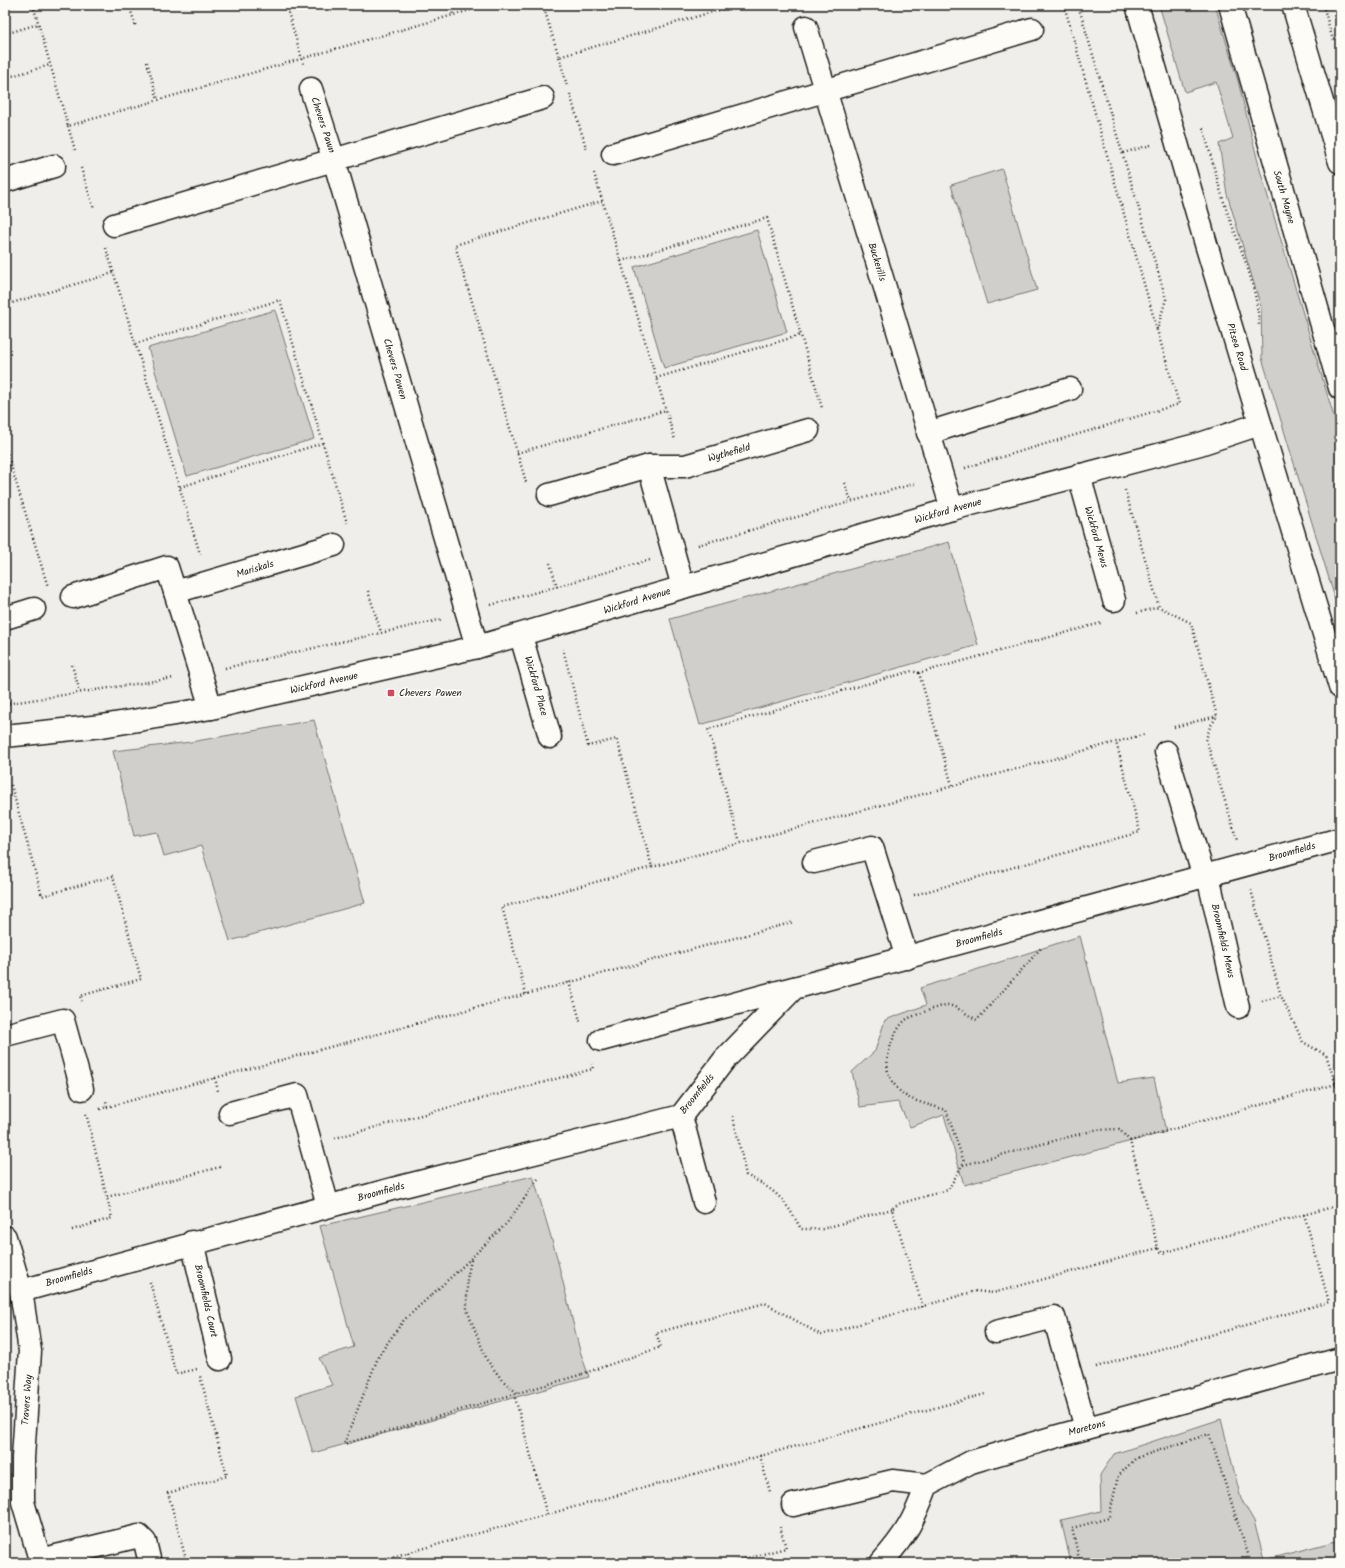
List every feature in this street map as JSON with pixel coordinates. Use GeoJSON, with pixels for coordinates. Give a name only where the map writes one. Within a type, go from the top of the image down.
{"type":"FeatureCollection","features":[{"type":"Feature","properties":{"kind":"street","name":"Pitsea Road"},"geometry":{"type":"LineString","coordinates":[[1137,5],[1260,424],[1340,687]]}},
{"type":"Feature","properties":{"kind":"street","name":"South Mayne"},"geometry":{"type":"LineString","coordinates":[[1230,5],[1340,388]]}},
{"type":"Feature","properties":{"kind":"street"},"geometry":{"type":"LineString","coordinates":[[1293,5],[1340,162]]}},
{"type":"Feature","properties":{"kind":"street","name":"Buckerills"},"geometry":{"type":"LineString","coordinates":[[806,27],[952,509]]}},
{"type":"Feature","properties":{"kind":"street"},"geometry":{"type":"LineString","coordinates":[[613,154],[1032,29]]}},
{"type":"Feature","properties":{"kind":"street","name":"Chevers Pawn"},"geometry":{"type":"LineString","coordinates":[[311,89],[334,160]]}},
{"type":"Feature","properties":{"kind":"street"},"geometry":{"type":"LineString","coordinates":[[109,234],[334,160],[543,98]]}},
{"type":"Feature","properties":{"kind":"street","name":"Chevers Pawen"},"geometry":{"type":"LineString","coordinates":[[334,160],[477,647]]}},
{"type":"Feature","properties":{"kind":"street"},"geometry":{"type":"LineString","coordinates":[[5,181],[54,166]]}},
{"type":"Feature","properties":{"kind":"street"},"geometry":{"type":"LineString","coordinates":[[928,433],[1070,389]]}},
{"type":"Feature","properties":{"kind":"street","name":"Wickford Avenue"},"geometry":{"type":"LineString","coordinates":[[5,736],[102,726],[211,708],[477,647],[521,636],[683,587],[952,509],[1079,474],[1200,444],[1260,424]]}},
{"type":"Feature","properties":{"kind":"street","name":"Wythefield"},"geometry":{"type":"LineString","coordinates":[[549,495],[649,466],[685,466],[808,430]]}},
{"type":"Feature","properties":{"kind":"street"},"geometry":{"type":"LineString","coordinates":[[649,466],[683,587]]}},
{"type":"Feature","properties":{"kind":"street","name":"Wickford Mews"},"geometry":{"type":"LineString","coordinates":[[1079,474],[1114,600]]}},
{"type":"Feature","properties":{"kind":"street","name":"Mariskals"},"geometry":{"type":"LineString","coordinates":[[176,592],[342,538]]}},
{"type":"Feature","properties":{"kind":"street"},"geometry":{"type":"LineString","coordinates":[[73,597],[167,567],[211,708]]}},
{"type":"Feature","properties":{"kind":"street"},"geometry":{"type":"LineString","coordinates":[[5,618],[34,609]]}},
{"type":"Feature","properties":{"kind":"street","name":"Wickford Place"},"geometry":{"type":"LineString","coordinates":[[521,636],[550,737]]}},
{"type":"Feature","properties":{"kind":"street","name":"Broomfields Mews"},"geometry":{"type":"LineString","coordinates":[[1166,752],[1206,876],[1238,1007]]}},
{"type":"Feature","properties":{"kind":"street","name":"Broomfields"},"geometry":{"type":"LineString","coordinates":[[21,1291],[192,1242],[681,1116],[725,1059],[794,988],[1340,839]]}},
{"type":"Feature","properties":{"kind":"street"},"geometry":{"type":"LineString","coordinates":[[814,862],[872,847],[907,958]]}},
{"type":"Feature","properties":{"kind":"street"},"geometry":{"type":"LineString","coordinates":[[601,1040],[794,988]]}},
{"type":"Feature","properties":{"kind":"street"},"geometry":{"type":"LineString","coordinates":[[5,1035],[63,1020],[82,1089]]}},
{"type":"Feature","properties":{"kind":"street"},"geometry":{"type":"LineString","coordinates":[[230,1113],[297,1095],[328,1206]]}},
{"type":"Feature","properties":{"kind":"street"},"geometry":{"type":"LineString","coordinates":[[681,1116],[704,1202]]}},
{"type":"Feature","properties":{"kind":"street","name":"Travers Way"},"geometry":{"type":"LineString","coordinates":[[5,1237],[21,1291],[30,1351],[23,1458],[23,1502],[40,1562]]}},
{"type":"Feature","properties":{"kind":"street","name":"Broomfields Court"},"geometry":{"type":"LineString","coordinates":[[192,1242],[220,1359]]}},
{"type":"Feature","properties":{"kind":"street"},"geometry":{"type":"LineString","coordinates":[[996,1332],[1054,1317],[1086,1428]]}},
{"type":"Feature","properties":{"kind":"street","name":"Moretons"},"geometry":{"type":"LineString","coordinates":[[927,1485],[971,1462],[1086,1428],[1340,1359]]}},
{"type":"Feature","properties":{"kind":"street"},"geometry":{"type":"LineString","coordinates":[[793,1505],[893,1481],[927,1485],[915,1518],[901,1542],[881,1563]]}},
{"type":"Feature","properties":{"kind":"street"},"geometry":{"type":"LineString","coordinates":[[40,1562],[139,1536],[145,1542],[150,1563]]}},
{"type":"Feature","properties":{"kind":"path"},"geometry":{"type":"LineString","coordinates":[[33,5],[77,155]]}},
{"type":"Feature","properties":{"kind":"path"},"geometry":{"type":"LineString","coordinates":[[129,5],[136,27]]}},
{"type":"Feature","properties":{"kind":"path"},"geometry":{"type":"LineString","coordinates":[[286,5],[311,89]]}},
{"type":"Feature","properties":{"kind":"path"},"geometry":{"type":"LineString","coordinates":[[450,5],[453,15]]}},
{"type":"Feature","properties":{"kind":"path"},"geometry":{"type":"LineString","coordinates":[[68,126],[488,5]]}},
{"type":"Feature","properties":{"kind":"path"},"geometry":{"type":"LineString","coordinates":[[543,5],[589,156]]}},
{"type":"Feature","properties":{"kind":"path"},"geometry":{"type":"LineString","coordinates":[[559,57],[736,5]]}},
{"type":"Feature","properties":{"kind":"path"},"geometry":{"type":"LineString","coordinates":[[959,470],[1179,404],[1064,5]]}},
{"type":"Feature","properties":{"kind":"path"},"geometry":{"type":"LineString","coordinates":[[1078,5],[1166,299],[1157,330]]}},
{"type":"Feature","properties":{"kind":"path"},"geometry":{"type":"LineString","coordinates":[[1324,5],[1334,43]]}},
{"type":"Feature","properties":{"kind":"path"},"geometry":{"type":"LineString","coordinates":[[5,34],[38,24]]}},
{"type":"Feature","properties":{"kind":"path"},"geometry":{"type":"LineString","coordinates":[[147,62],[158,100]]}},
{"type":"Feature","properties":{"kind":"path"},"geometry":{"type":"LineString","coordinates":[[5,78],[50,65]]}},
{"type":"Feature","properties":{"kind":"path"},"geometry":{"type":"LineString","coordinates":[[1123,153],[1151,145]]}},
{"type":"Feature","properties":{"kind":"path"},"geometry":{"type":"LineString","coordinates":[[79,162],[95,214]]}},
{"type":"Feature","properties":{"kind":"path"},"geometry":{"type":"LineString","coordinates":[[593,171],[677,446]]}},
{"type":"Feature","properties":{"kind":"path"},"geometry":{"type":"LineString","coordinates":[[526,483],[455,245],[602,201]]}},
{"type":"Feature","properties":{"kind":"path"},"geometry":{"type":"LineString","coordinates":[[621,261],[767,218],[824,415]]}},
{"type":"Feature","properties":{"kind":"path"},"geometry":{"type":"LineString","coordinates":[[109,234],[113,273],[203,562]]}},
{"type":"Feature","properties":{"kind":"path"},"geometry":{"type":"LineString","coordinates":[[5,305],[113,273]]}},
{"type":"Feature","properties":{"kind":"path"},"geometry":{"type":"LineString","coordinates":[[135,344],[280,300],[323,443],[342,538]]}},
{"type":"Feature","properties":{"kind":"path"},"geometry":{"type":"LineString","coordinates":[[656,378],[801,335]]}},
{"type":"Feature","properties":{"kind":"path"},"geometry":{"type":"LineString","coordinates":[[517,454],[666,410]]}},
{"type":"Feature","properties":{"kind":"path"},"geometry":{"type":"LineString","coordinates":[[180,487],[323,443]]}},
{"type":"Feature","properties":{"kind":"path"},"geometry":{"type":"LineString","coordinates":[[5,446],[49,591]]}},
{"type":"Feature","properties":{"kind":"path"},"geometry":{"type":"LineString","coordinates":[[694,547],[921,481]]}},
{"type":"Feature","properties":{"kind":"path"},"geometry":{"type":"LineString","coordinates":[[845,483],[850,501]]}},
{"type":"Feature","properties":{"kind":"path"},"geometry":{"type":"LineString","coordinates":[[1123,483],[1159,607]]}},
{"type":"Feature","properties":{"kind":"path"},"geometry":{"type":"LineString","coordinates":[[484,607],[652,559]]}},
{"type":"Feature","properties":{"kind":"path"},"geometry":{"type":"LineString","coordinates":[[550,563],[557,586]]}},
{"type":"Feature","properties":{"kind":"path"},"geometry":{"type":"LineString","coordinates":[[368,591],[381,632]]}},
{"type":"Feature","properties":{"kind":"path"},"geometry":{"type":"LineString","coordinates":[[1129,615],[1159,607],[1192,623],[1217,716],[1206,739],[1244,865]]}},
{"type":"Feature","properties":{"kind":"path"},"geometry":{"type":"LineString","coordinates":[[218,669],[451,617]]}},
{"type":"Feature","properties":{"kind":"path"},"geometry":{"type":"LineString","coordinates":[[740,842],[708,729],[912,671],[920,673],[1107,621]]}},
{"type":"Feature","properties":{"kind":"path"},"geometry":{"type":"LineString","coordinates":[[562,647],[588,746],[617,739],[652,867]]}},
{"type":"Feature","properties":{"kind":"path"},"geometry":{"type":"LineString","coordinates":[[72,665],[80,692]]}},
{"type":"Feature","properties":{"kind":"path"},"geometry":{"type":"LineString","coordinates":[[920,673],[952,786]]}},
{"type":"Feature","properties":{"kind":"path"},"geometry":{"type":"LineString","coordinates":[[6,704],[175,678]]}},
{"type":"Feature","properties":{"kind":"path"},"geometry":{"type":"LineString","coordinates":[[1173,727],[1217,716]]}},
{"type":"Feature","properties":{"kind":"path"},"geometry":{"type":"LineString","coordinates":[[526,994],[502,907],[740,842],[1152,733]]}},
{"type":"Feature","properties":{"kind":"path"},"geometry":{"type":"LineString","coordinates":[[910,896],[1140,832],[1116,742]]}},
{"type":"Feature","properties":{"kind":"path"},"geometry":{"type":"LineString","coordinates":[[11,785],[42,896],[114,876],[141,979],[80,996],[82,1004]]}},
{"type":"Feature","properties":{"kind":"path"},"geometry":{"type":"LineString","coordinates":[[1250,888],[1281,996],[1303,1042],[1326,1055],[1340,1096]]}},
{"type":"Feature","properties":{"kind":"path"},"geometry":{"type":"LineString","coordinates":[[72,1230],[112,1218],[86,1113],[107,1106],[794,922]]}},
{"type":"Feature","properties":{"kind":"path"},"geometry":{"type":"LineString","coordinates":[[733,1116],[746,1175],[773,1189],[788,1204],[801,1229],[822,1229],[892,1209],[898,1204],[948,1190],[964,1162],[946,1110],[904,1096],[896,1087],[888,1074],[888,1058],[892,1041],[897,1029],[907,1019],[936,1007],[948,1005],[977,1020],[1042,946]]}},
{"type":"Feature","properties":{"kind":"path"},"geometry":{"type":"LineString","coordinates":[[569,982],[581,1026]]}},
{"type":"Feature","properties":{"kind":"path"},"geometry":{"type":"LineString","coordinates":[[311,1144],[593,1069],[591,1062]]}},
{"type":"Feature","properties":{"kind":"path"},"geometry":{"type":"LineString","coordinates":[[1130,1142],[1336,1084]]}},
{"type":"Feature","properties":{"kind":"path"},"geometry":{"type":"LineString","coordinates":[[106,1099],[107,1106]]}},
{"type":"Feature","properties":{"kind":"path"},"geometry":{"type":"LineString","coordinates":[[962,1165],[1095,1130],[1119,1129],[1130,1142],[1158,1248],[1162,1254],[1340,1205]]}},
{"type":"Feature","properties":{"kind":"path"},"geometry":{"type":"LineString","coordinates":[[546,1150],[539,1178],[507,1223],[472,1258],[404,1320],[379,1355],[344,1444],[582,1374],[661,1347],[656,1333],[765,1303],[822,1334],[976,1291],[993,1293],[1158,1248]]}},
{"type":"Feature","properties":{"kind":"path"},"geometry":{"type":"LineString","coordinates":[[107,1197],[220,1167]]}},
{"type":"Feature","properties":{"kind":"path"},"geometry":{"type":"LineString","coordinates":[[892,1209],[923,1307]]}},
{"type":"Feature","properties":{"kind":"path"},"geometry":{"type":"LineString","coordinates":[[1092,1368],[1329,1302],[1304,1214]]}},
{"type":"Feature","properties":{"kind":"path"},"geometry":{"type":"LineString","coordinates":[[472,1258],[467,1279],[467,1310],[487,1360],[502,1380],[516,1394],[547,1515]]}},
{"type":"Feature","properties":{"kind":"path"},"geometry":{"type":"LineString","coordinates":[[150,1281],[176,1374],[198,1368],[227,1476],[168,1493],[187,1563]]}},
{"type":"Feature","properties":{"kind":"path"},"geometry":{"type":"LineString","coordinates":[[582,1374],[588,1373]]}},
{"type":"Feature","properties":{"kind":"path"},"geometry":{"type":"LineString","coordinates":[[370,1563],[985,1394]]}},
{"type":"Feature","properties":{"kind":"path"},"geometry":{"type":"LineString","coordinates":[[1080,1563],[1072,1528],[1109,1518],[1118,1476],[1136,1458],[1209,1434],[1251,1563]]}},
{"type":"Feature","properties":{"kind":"path"},"geometry":{"type":"LineString","coordinates":[[760,1456],[771,1494]]}},
{"type":"Feature","properties":{"kind":"path"},"geometry":{"type":"LineString","coordinates":[[729,1563],[786,1548],[779,1525]]}},
{"type":"Feature","properties":{"kind":"path"},"geometry":{"type":"LineString","coordinates":[[408,1553],[411,1563]]}},
{"type":"Feature","properties":{"kind":"shaded area"},"geometry":{"type":"Polygon","coordinates":[[[1159,5],[1215,5],[1238,81],[1260,170],[1340,437],[1340,615],[1262,358],[1261,307],[1227,194],[1219,144],[1233,138],[1216,82],[1185,92],[1159,5]]]}},
{"type":"Feature","properties":{"kind":"shaded area"},"geometry":{"type":"Polygon","coordinates":[[[1002,169],[1037,290],[987,304],[951,185],[1002,169]]]}},
{"type":"Feature","properties":{"kind":"shaded area"},"geometry":{"type":"Polygon","coordinates":[[[757,230],[787,332],[664,368],[634,267],[757,230]]]}},
{"type":"Feature","properties":{"kind":"shaded area"},"geometry":{"type":"Polygon","coordinates":[[[275,310],[314,439],[187,476],[148,348],[275,310]]]}},
{"type":"Feature","properties":{"kind":"shaded area"},"geometry":{"type":"Polygon","coordinates":[[[949,542],[978,645],[700,725],[670,619],[949,542]]]}},
{"type":"Feature","properties":{"kind":"shaded area"},"geometry":{"type":"Polygon","coordinates":[[[314,720],[365,903],[230,941],[201,846],[164,856],[157,832],[134,836],[113,751],[191,742],[314,720]]]}},
{"type":"Feature","properties":{"kind":"shaded area"},"geometry":{"type":"Polygon","coordinates":[[[1080,936],[1118,1083],[1154,1078],[1166,1132],[964,1185],[944,1115],[910,1127],[898,1102],[860,1107],[852,1072],[875,1051],[885,1020],[926,1005],[920,988],[1080,936]]]}},
{"type":"Feature","properties":{"kind":"shaded area"},"geometry":{"type":"Polygon","coordinates":[[[533,1176],[556,1254],[580,1351],[589,1377],[313,1453],[296,1396],[332,1385],[319,1358],[354,1347],[320,1226],[533,1176]]]}},
{"type":"Feature","properties":{"kind":"shaded area"},"geometry":{"type":"Polygon","coordinates":[[[1221,1419],[1241,1499],[1254,1521],[1264,1560],[1340,1540],[1340,1563],[1071,1563],[1061,1520],[1101,1511],[1100,1475],[1114,1454],[1221,1419]]]}},
{"type":"Feature","properties":{"kind":"place","name":"Chevers Pawen"},"geometry":{"type":"Point","coordinates":[391,693]}}]}
